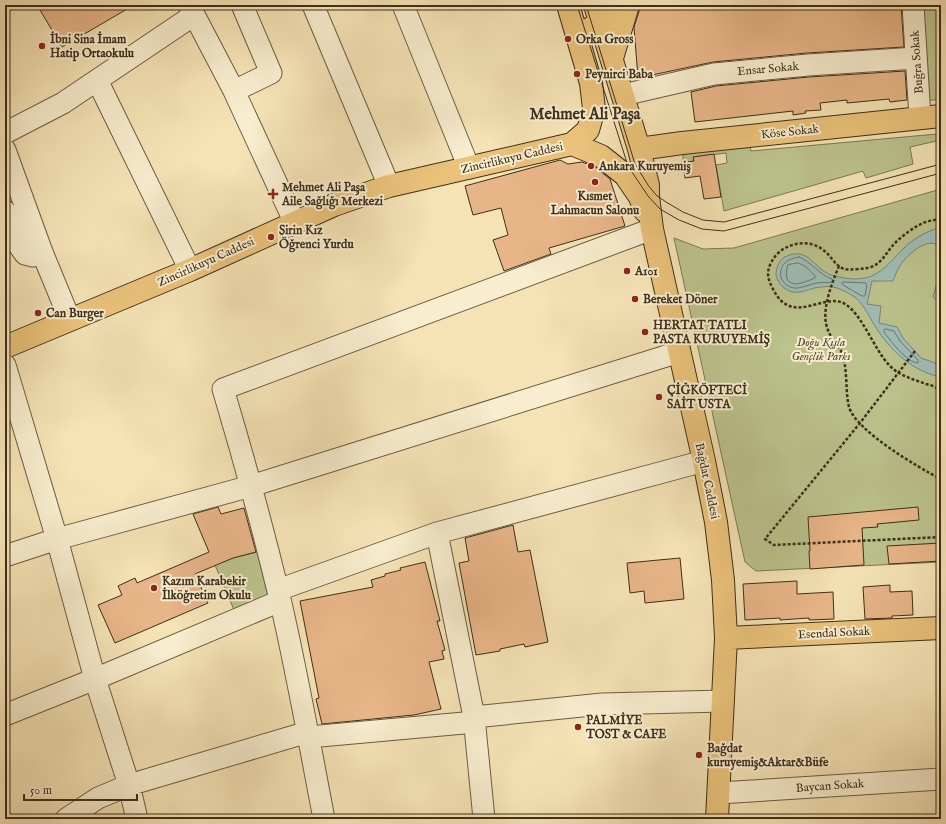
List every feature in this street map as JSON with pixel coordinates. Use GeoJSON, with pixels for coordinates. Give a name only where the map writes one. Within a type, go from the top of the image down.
{"type":"FeatureCollection","features":[{"type":"Feature","properties":{"kind":"main road","name":"Zincirlikuyu Caddesi"},"geometry":{"type":"LineString","coordinates":[[5,346],[190,270],[334,205],[389,186],[572,144],[588,130],[594,109],[591,83],[568,5]]}},
{"type":"Feature","properties":{"kind":"main road"},"geometry":{"type":"LineString","coordinates":[[578,37],[598,13],[627,5]]}},
{"type":"Feature","properties":{"kind":"main road"},"geometry":{"type":"LineString","coordinates":[[612,58],[627,5]]}},
{"type":"Feature","properties":{"kind":"main road","name":"Bağdat Caddesi"},"geometry":{"type":"LineString","coordinates":[[598,13],[639,149],[648,185],[652,229],[704,461],[716,522],[723,580],[726,638],[717,819]]}},
{"type":"Feature","properties":{"kind":"main road","name":"Köse Sokak"},"geometry":{"type":"LineString","coordinates":[[639,149],[682,143],[931,117]]}},
{"type":"Feature","properties":{"kind":"main road","name":"Zincirlikuyu Caddesi"},"geometry":{"type":"LineString","coordinates":[[572,144],[601,156],[625,175],[640,196],[652,229]]}},
{"type":"Feature","properties":{"kind":"main road","name":"Esendal Sokak"},"geometry":{"type":"LineString","coordinates":[[726,638],[941,628]]}},
{"type":"Feature","properties":{"kind":"street"},"geometry":{"type":"LineString","coordinates":[[234,91],[271,73],[242,5]]}},
{"type":"Feature","properties":{"kind":"street"},"geometry":{"type":"LineString","coordinates":[[313,5],[389,186]]}},
{"type":"Feature","properties":{"kind":"street"},"geometry":{"type":"LineString","coordinates":[[403,5],[469,168]]}},
{"type":"Feature","properties":{"kind":"street","name":"Buğra Sokak"},"geometry":{"type":"LineString","coordinates":[[913,5],[916,58],[931,117]]}},
{"type":"Feature","properties":{"kind":"street"},"geometry":{"type":"LineString","coordinates":[[5,133],[63,103],[98,80],[192,10],[234,91],[295,223]]}},
{"type":"Feature","properties":{"kind":"street","name":"Ensar Sokak"},"geometry":{"type":"LineString","coordinates":[[622,95],[714,74],[808,65],[916,58]]}},
{"type":"Feature","properties":{"kind":"street"},"geometry":{"type":"LineString","coordinates":[[98,80],[190,270]]}},
{"type":"Feature","properties":{"kind":"street"},"geometry":{"type":"LineString","coordinates":[[5,150],[42,252],[70,320]]}},
{"type":"Feature","properties":{"kind":"street"},"geometry":{"type":"LineString","coordinates":[[5,211],[20,248],[25,254],[32,256],[42,252]]}},
{"type":"Feature","properties":{"kind":"street"},"geometry":{"type":"LineString","coordinates":[[324,819],[279,595],[252,486],[223,389],[652,229]]}},
{"type":"Feature","properties":{"kind":"street"},"geometry":{"type":"LineString","coordinates":[[5,556],[57,539],[252,486],[679,352]]}},
{"type":"Feature","properties":{"kind":"street"},"geometry":{"type":"LineString","coordinates":[[5,365],[57,539],[95,679],[129,785],[136,819]]}},
{"type":"Feature","properties":{"kind":"street"},"geometry":{"type":"LineString","coordinates":[[5,715],[95,679],[279,595],[437,533],[704,461]]}},
{"type":"Feature","properties":{"kind":"street"},"geometry":{"type":"LineString","coordinates":[[437,533],[474,720],[484,819]]}},
{"type":"Feature","properties":{"kind":"street"},"geometry":{"type":"LineString","coordinates":[[66,819],[98,798],[129,785],[308,735],[474,720],[602,704],[723,701]]}},
{"type":"Feature","properties":{"kind":"street","name":"Baycan Sokak"},"geometry":{"type":"LineString","coordinates":[[719,793],[941,779]]}},
{"type":"Feature","properties":{"kind":"path"},"geometry":{"type":"LineString","coordinates":[[941,219],[921,224],[907,233],[894,244],[883,259],[870,268],[845,270],[836,264],[830,255],[821,248],[810,244],[799,243],[788,246],[778,253],[771,262],[768,271],[769,282],[774,293],[782,301],[792,307],[803,308],[826,302],[844,303],[857,314],[875,346],[889,365],[898,374],[935,386],[941,393]]}},
{"type":"Feature","properties":{"kind":"path"},"geometry":{"type":"LineString","coordinates":[[839,266],[826,302],[828,330],[842,352],[845,366],[847,394],[850,409],[854,418],[879,440],[902,456],[941,479]]}},
{"type":"Feature","properties":{"kind":"path"},"geometry":{"type":"LineString","coordinates":[[915,351],[860,423],[765,539],[774,545],[941,537]]}},
{"type":"Feature","properties":{"kind":"green space"},"geometry":{"type":"Polygon","coordinates":[[[921,5],[938,5],[941,51],[937,51],[941,100],[926,100],[921,5]]]}},
{"type":"Feature","properties":{"kind":"green space"},"geometry":{"type":"Polygon","coordinates":[[[940,125],[941,140],[910,147],[913,164],[866,178],[863,171],[724,211],[716,165],[727,163],[726,153],[694,157],[694,161],[683,163],[683,153],[750,146],[751,151],[937,134],[940,125]]]}},
{"type":"Feature","properties":{"kind":"green space","name":"Doğu Kışla Gençlik Parkı"},"geometry":{"type":"Polygon","coordinates":[[[941,189],[941,562],[756,571],[745,562],[674,238],[703,249],[734,248],[941,189]]]}},
{"type":"Feature","properties":{"kind":"green space"},"geometry":{"type":"Polygon","coordinates":[[[257,552],[268,596],[234,610],[215,565],[233,558],[257,552]]]}},
{"type":"Feature","properties":{"kind":"water"},"geometry":{"type":"Polygon","coordinates":[[[941,227],[941,248],[936,244],[925,244],[909,255],[901,264],[893,281],[872,281],[867,304],[881,306],[879,323],[897,327],[903,338],[921,358],[938,364],[941,377],[922,371],[898,355],[875,327],[866,311],[855,297],[833,287],[792,292],[782,286],[777,278],[776,270],[781,260],[794,254],[806,256],[825,272],[831,275],[852,279],[870,277],[887,266],[906,246],[915,239],[925,233],[941,227]]]}},
{"type":"Feature","properties":{"kind":"water"},"geometry":{"type":"Polygon","coordinates":[[[941,268],[941,304],[933,297],[941,268]]]}},
{"type":"Feature","properties":{"kind":"building"},"geometry":{"type":"Polygon","coordinates":[[[37,5],[134,5],[62,47],[37,5]]]}},
{"type":"Feature","properties":{"kind":"building"},"geometry":{"type":"Polygon","coordinates":[[[641,5],[901,5],[904,47],[807,53],[713,62],[638,78],[634,27],[641,5]]]}},
{"type":"Feature","properties":{"kind":"building"},"geometry":{"type":"Polygon","coordinates":[[[905,71],[907,100],[890,102],[889,99],[847,103],[847,100],[820,103],[821,110],[805,111],[806,113],[793,115],[793,111],[695,122],[691,92],[716,86],[809,77],[905,71]]]}},
{"type":"Feature","properties":{"kind":"building"},"geometry":{"type":"Polygon","coordinates":[[[714,154],[721,197],[704,199],[700,176],[685,178],[683,163],[694,161],[693,157],[714,154]]]}},
{"type":"Feature","properties":{"kind":"building"},"geometry":{"type":"Polygon","coordinates":[[[560,160],[568,164],[582,162],[595,167],[610,179],[625,226],[549,248],[551,254],[504,271],[493,240],[508,235],[501,208],[473,215],[465,186],[560,160]]]}},
{"type":"Feature","properties":{"kind":"building"},"geometry":{"type":"Polygon","coordinates":[[[218,507],[221,514],[244,508],[256,552],[233,558],[195,574],[208,603],[115,643],[98,605],[122,595],[118,586],[135,578],[137,583],[209,552],[193,514],[218,507]]]}},
{"type":"Feature","properties":{"kind":"building"},"geometry":{"type":"Polygon","coordinates":[[[918,507],[919,520],[877,524],[878,527],[862,528],[864,565],[810,569],[808,517],[918,507]]]}},
{"type":"Feature","properties":{"kind":"building"},"geometry":{"type":"Polygon","coordinates":[[[513,525],[518,552],[530,550],[548,642],[525,647],[524,644],[500,649],[500,651],[476,655],[459,563],[469,561],[465,538],[513,525]]]}},
{"type":"Feature","properties":{"kind":"building"},"geometry":{"type":"Polygon","coordinates":[[[941,543],[941,561],[889,564],[887,546],[941,543]]]}},
{"type":"Feature","properties":{"kind":"building"},"geometry":{"type":"Polygon","coordinates":[[[680,558],[684,599],[645,603],[644,591],[630,593],[627,563],[680,558]]]}},
{"type":"Feature","properties":{"kind":"building"},"geometry":{"type":"Polygon","coordinates":[[[425,562],[440,621],[437,621],[445,650],[442,651],[444,659],[429,662],[441,709],[414,715],[322,724],[316,699],[319,698],[300,601],[373,587],[371,580],[385,576],[385,574],[401,570],[400,568],[425,562]]]}},
{"type":"Feature","properties":{"kind":"building"},"geometry":{"type":"Polygon","coordinates":[[[797,581],[797,594],[833,592],[834,619],[809,620],[809,618],[780,620],[780,618],[745,620],[743,584],[797,581]]]}},
{"type":"Feature","properties":{"kind":"building"},"geometry":{"type":"Polygon","coordinates":[[[890,585],[890,592],[912,591],[913,615],[892,616],[892,618],[865,619],[863,587],[890,585]]]}},
{"type":"Feature","properties":{"kind":"tram line"},"geometry":{"type":"LineString","coordinates":[[577,5],[628,166],[648,196],[660,209],[679,220],[702,229],[724,231],[941,173]]}},
{"type":"Feature","properties":{"kind":"tram line"},"geometry":{"type":"LineString","coordinates":[[586,5],[635,164],[656,195],[683,212],[703,220],[724,222],[941,164]]}},
{"type":"Feature","properties":{"kind":"place","name":"Orka Gross"},"geometry":{"type":"Point","coordinates":[568,39]}},
{"type":"Feature","properties":{"kind":"place","name":"İbni Sina İmam Hatip Ortaokulu"},"geometry":{"type":"Point","coordinates":[42,46]}},
{"type":"Feature","properties":{"kind":"place","name":"Peynirci Baba"},"geometry":{"type":"Point","coordinates":[577,74]}},
{"type":"Feature","properties":{"kind":"place","name":"Ankara Kuruyemiş"},"geometry":{"type":"Point","coordinates":[591,166]}},
{"type":"Feature","properties":{"kind":"place","name":"Kısmet Lahmacun Salonu"},"geometry":{"type":"Point","coordinates":[595,182]}},
{"type":"Feature","properties":{"kind":"place","name":"Mehmet Ali Paşa Aile Sağlığı Merkezi"},"geometry":{"type":"Point","coordinates":[273,194]}},
{"type":"Feature","properties":{"kind":"place","name":"Şirin Kız Öğrenci Yurdu"},"geometry":{"type":"Point","coordinates":[271,237]}},
{"type":"Feature","properties":{"kind":"place","name":"A101"},"geometry":{"type":"Point","coordinates":[627,271]}},
{"type":"Feature","properties":{"kind":"place","name":"Bereket Döner"},"geometry":{"type":"Point","coordinates":[635,299]}},
{"type":"Feature","properties":{"kind":"place","name":"Can Burger"},"geometry":{"type":"Point","coordinates":[38,313]}},
{"type":"Feature","properties":{"kind":"place","name":"HERTAT TATLI PASTA KURUYEMİŞ"},"geometry":{"type":"Point","coordinates":[645,332]}},
{"type":"Feature","properties":{"kind":"place","name":"ÇİĞKÖFTECİ SAİT USTA"},"geometry":{"type":"Point","coordinates":[659,397]}},
{"type":"Feature","properties":{"kind":"place","name":"Kazım Karabekir İlköğretim Okulu"},"geometry":{"type":"Point","coordinates":[154,588]}},
{"type":"Feature","properties":{"kind":"place","name":"PALMİYE TOST & CAFE"},"geometry":{"type":"Point","coordinates":[578,727]}},
{"type":"Feature","properties":{"kind":"place","name":"Bağdat kuruyemiş&Aktar&Büfe"},"geometry":{"type":"Point","coordinates":[699,755]}},
{"type":"Feature","properties":{"kind":"district","name":"Mehmet Ali Paşa"},"geometry":{"type":"Point","coordinates":[585,115]}}]}
